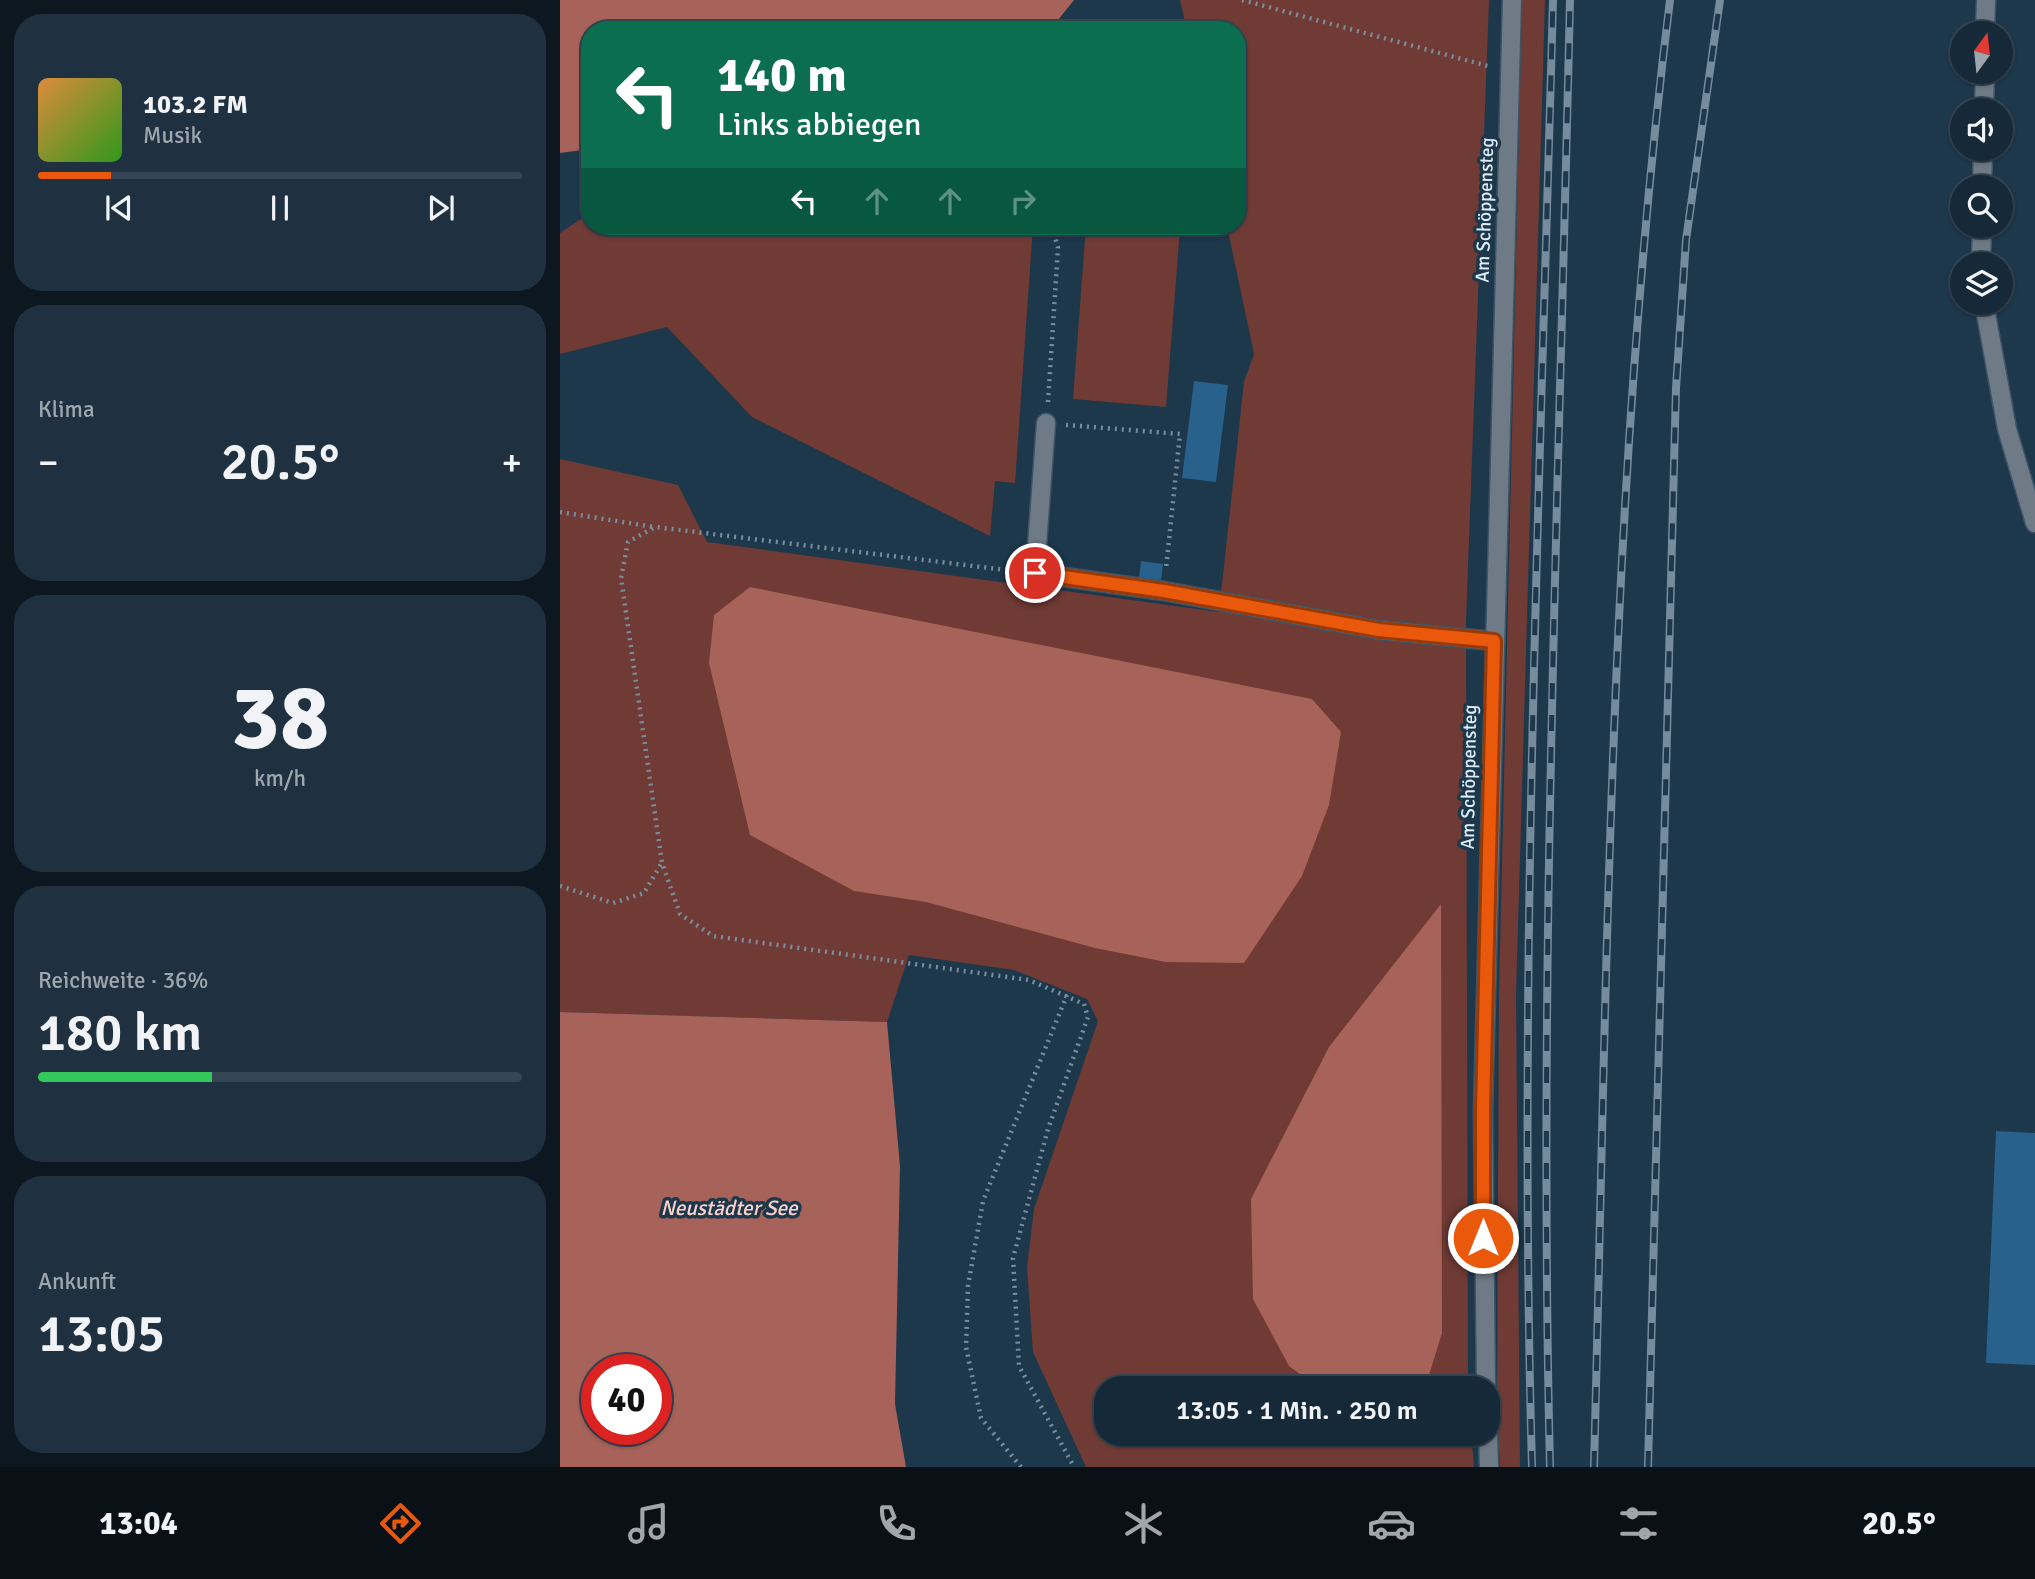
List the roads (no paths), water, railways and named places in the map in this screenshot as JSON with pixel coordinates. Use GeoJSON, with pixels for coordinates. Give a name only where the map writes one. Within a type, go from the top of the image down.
{"type":"FeatureCollection","features":[{"type":"Feature","properties":{"kind":"street","name":"Am Schöppensteg"},"geometry":{"type":"LineString","coordinates":[[1486,1376],[1483,1110],[1512,0]]}},
{"type":"Feature","properties":{"kind":"street"},"geometry":{"type":"LineString","coordinates":[[1985,21],[1986,0]]}},
{"type":"Feature","properties":{"kind":"street"},"geometry":{"type":"LineString","coordinates":[[1986,315],[2007,429],[2035,523]]}},
{"type":"Feature","properties":{"kind":"street"},"geometry":{"type":"LineString","coordinates":[[1046,423],[1035,573],[1164,591],[1379,630],[1494,641]]}},
{"type":"Feature","properties":{"kind":"street"},"geometry":{"type":"LineString","coordinates":[[1488,1446],[1489,1467]]}},
{"type":"Feature","properties":{"kind":"water"},"geometry":{"type":"Polygon","coordinates":[[[560,0],[1074,0],[1057,21],[581,21],[581,150],[560,153],[560,0]]]}},
{"type":"Feature","properties":{"kind":"water"},"geometry":{"type":"Polygon","coordinates":[[[750,587],[1312,699],[1341,732],[1329,805],[1302,876],[1244,963],[1166,962],[1095,948],[926,902],[854,891],[750,835],[709,663],[714,615],[750,587]]]}},
{"type":"Feature","properties":{"kind":"water"},"geometry":{"type":"Polygon","coordinates":[[[1441,904],[1442,1333],[1429,1376],[1303,1376],[1289,1366],[1253,1299],[1251,1199],[1329,1047],[1441,904]]]}},
{"type":"Feature","properties":{"kind":"water","name":"Neustädter See"},"geometry":{"type":"Polygon","coordinates":[[[560,1012],[887,1022],[900,1166],[895,1404],[906,1467],[560,1467],[560,1012]]]}},
{"type":"Feature","properties":{"kind":"railway"},"geometry":{"type":"LineString","coordinates":[[1532,1467],[1528,1284],[1529,917],[1553,0]]}},
{"type":"Feature","properties":{"kind":"railway"},"geometry":{"type":"LineString","coordinates":[[1550,1467],[1547,1284],[1548,917],[1570,0]]}},
{"type":"Feature","properties":{"kind":"railway"},"geometry":{"type":"LineString","coordinates":[[1594,1467],[1608,916],[1623,549],[1634,366],[1670,0]]}},
{"type":"Feature","properties":{"kind":"railway"},"geometry":{"type":"LineString","coordinates":[[1648,1467],[1676,388],[1686,240],[1720,0]]}}]}
